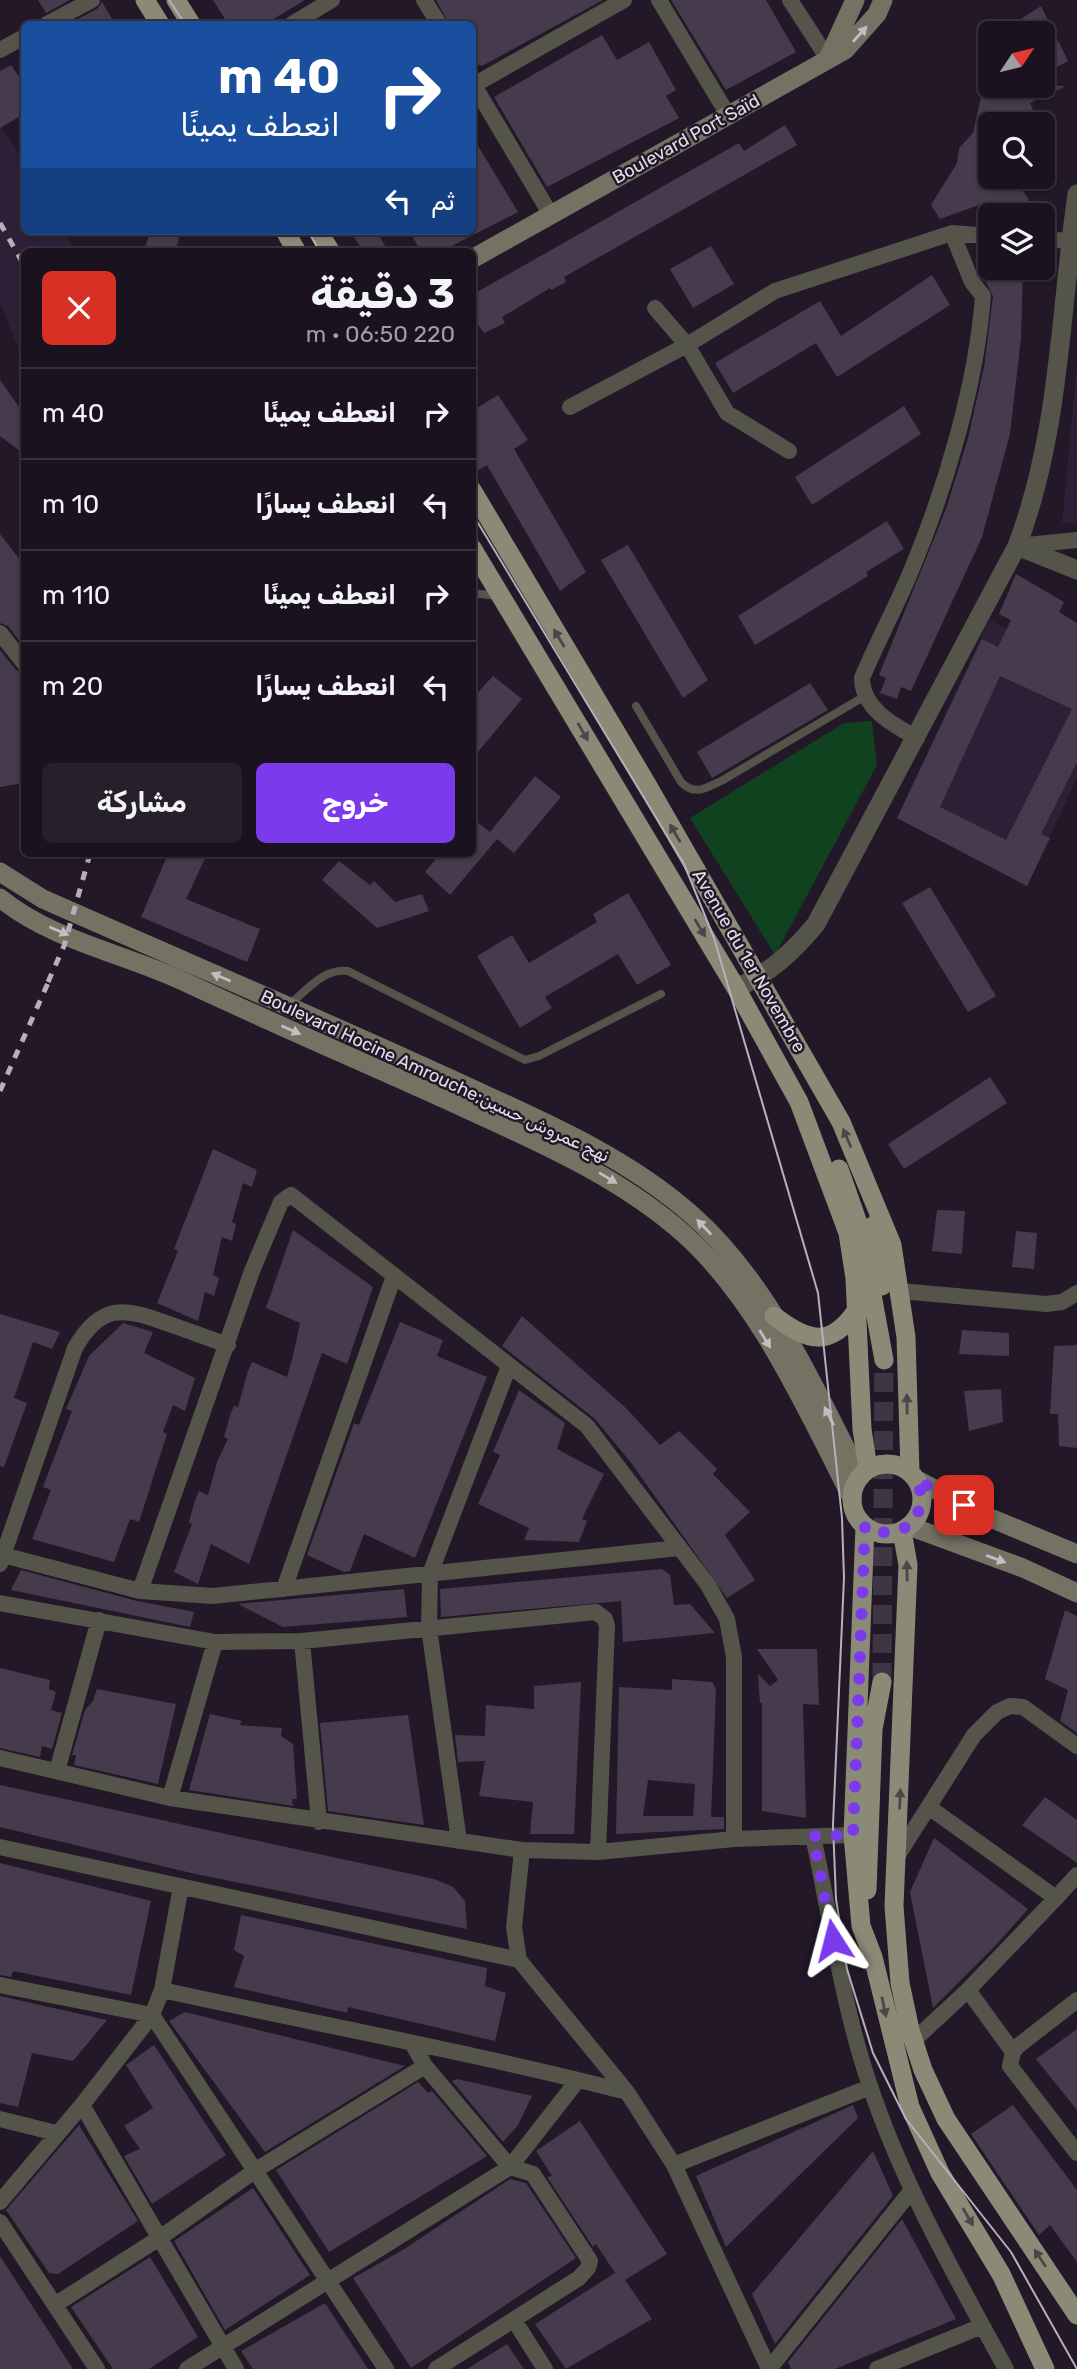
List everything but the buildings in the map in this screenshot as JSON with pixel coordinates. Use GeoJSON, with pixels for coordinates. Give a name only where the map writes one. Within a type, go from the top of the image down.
{"type":"FeatureCollection","features":[{"type":"Feature","properties":{"kind":"main road"},"geometry":{"type":"LineString","coordinates":[[145,0],[158,21]]}},
{"type":"Feature","properties":{"kind":"main road"},"geometry":{"type":"LineString","coordinates":[[176,0],[189,21]]}},
{"type":"Feature","properties":{"kind":"main road"},"geometry":{"type":"LineString","coordinates":[[828,59],[856,0]]}},
{"type":"Feature","properties":{"kind":"main road","name":"Boulevard Port Saïd"},"geometry":{"type":"LineString","coordinates":[[476,257],[845,50],[877,14],[883,0]]}},
{"type":"Feature","properties":{"kind":"main road","name":"Avenue du 1er Novembre"},"geometry":{"type":"LineString","coordinates":[[476,497],[841,1122],[892,1245],[906,1338],[914,1476]]}},
{"type":"Feature","properties":{"kind":"main road","name":"Avenue du 1er Novembre"},"geometry":{"type":"LineString","coordinates":[[476,555],[736,988],[799,1102],[848,1233],[856,1311],[864,1473]]}},
{"type":"Feature","properties":{"kind":"main road","name":"Boulevard Hocine Amrouche;نهج عمروش حسين"},"geometry":{"type":"LineString","coordinates":[[0,872],[43,899],[288,1006],[587,1143],[633,1169],[692,1215],[710,1233],[774,1317],[864,1473]]}},
{"type":"Feature","properties":{"kind":"main road","name":"Boulevard Hocine Amrouche;نهج عمروش حسين"},"geometry":{"type":"LineString","coordinates":[[0,898],[57,931],[163,971],[551,1147],[625,1188],[685,1234],[745,1306],[800,1396],[852,1498]]}},
{"type":"Feature","properties":{"kind":"main road"},"geometry":{"type":"LineString","coordinates":[[799,1102],[839,1169],[852,1198],[884,1360],[878,1244],[861,1171]]}},
{"type":"Feature","properties":{"kind":"main road"},"geometry":{"type":"LineString","coordinates":[[774,1317],[797,1333],[822,1337],[837,1334],[856,1311]]}},
{"type":"Feature","properties":{"kind":"main road"},"geometry":{"type":"LineString","coordinates":[[1077,1554],[988,1517],[894,1464],[864,1473],[852,1498],[854,1510],[865,1526],[883,1534],[906,1528],[1023,1569],[1077,1593]]}},
{"type":"Feature","properties":{"kind":"main road"},"geometry":{"type":"LineString","coordinates":[[914,1476],[922,1500],[920,1510],[906,1528],[908,1565],[894,1906],[900,1983],[913,2041],[935,2099],[1077,2315]]}},
{"type":"Feature","properties":{"kind":"main road"},"geometry":{"type":"LineString","coordinates":[[865,1526],[853,1835],[859,1916],[873,1957],[910,2107],[940,2173],[1001,2274],[1045,2369]]}},
{"type":"Feature","properties":{"kind":"main road"},"geometry":{"type":"LineString","coordinates":[[873,1957],[867,1891],[870,1794],[873,1729],[882,1682],[882,1903],[886,1928],[897,1951]]}},
{"type":"Feature","properties":{"kind":"street"},"geometry":{"type":"LineString","coordinates":[[53,21],[92,0]]}},
{"type":"Feature","properties":{"kind":"street"},"geometry":{"type":"LineString","coordinates":[[297,21],[332,0]]}},
{"type":"Feature","properties":{"kind":"street"},"geometry":{"type":"LineString","coordinates":[[424,0],[437,21]]}},
{"type":"Feature","properties":{"kind":"street"},"geometry":{"type":"LineString","coordinates":[[476,82],[624,0]]}},
{"type":"Feature","properties":{"kind":"street"},"geometry":{"type":"LineString","coordinates":[[659,0],[728,115]]}},
{"type":"Feature","properties":{"kind":"street"},"geometry":{"type":"LineString","coordinates":[[790,0],[828,59]]}},
{"type":"Feature","properties":{"kind":"street"},"geometry":{"type":"LineString","coordinates":[[0,50],[21,39]]}},
{"type":"Feature","properties":{"kind":"street"},"geometry":{"type":"LineString","coordinates":[[476,89],[551,215]]}},
{"type":"Feature","properties":{"kind":"street"},"geometry":{"type":"LineString","coordinates":[[736,988],[758,978],[783,960],[816,924],[1017,546],[1032,507],[1053,409],[1077,194]]}},
{"type":"Feature","properties":{"kind":"street"},"geometry":{"type":"LineString","coordinates":[[917,738],[895,726],[864,696],[862,678],[911,571],[930,519],[979,339],[983,296],[972,282],[952,233]]}},
{"type":"Feature","properties":{"kind":"street"},"geometry":{"type":"LineString","coordinates":[[569,407],[687,345],[775,290],[952,233],[978,235]]}},
{"type":"Feature","properties":{"kind":"street"},"geometry":{"type":"LineString","coordinates":[[1055,240],[1070,241]]}},
{"type":"Feature","properties":{"kind":"street"},"geometry":{"type":"LineString","coordinates":[[655,308],[687,345],[727,413],[789,451]]}},
{"type":"Feature","properties":{"kind":"street"},"geometry":{"type":"LineString","coordinates":[[1017,546],[1077,540]]}},
{"type":"Feature","properties":{"kind":"street"},"geometry":{"type":"LineString","coordinates":[[1017,546],[1077,570]]}},
{"type":"Feature","properties":{"kind":"street"},"geometry":{"type":"LineString","coordinates":[[0,633],[21,659]]}},
{"type":"Feature","properties":{"kind":"street"},"geometry":{"type":"LineString","coordinates":[[140,1591],[228,1345],[251,1271],[281,1202],[288,1195],[305,1205],[587,1426],[722,1606],[732,1639],[734,1839]]}},
{"type":"Feature","properties":{"kind":"street"},"geometry":{"type":"LineString","coordinates":[[284,1589],[394,1276]]}},
{"type":"Feature","properties":{"kind":"street"},"geometry":{"type":"LineString","coordinates":[[900,1291],[1046,1304],[1062,1302],[1077,1293]]}},
{"type":"Feature","properties":{"kind":"street"},"geometry":{"type":"LineString","coordinates":[[228,1345],[137,1312],[111,1312],[92,1324],[75,1348],[1,1559],[140,1591],[214,1596],[679,1548]]}},
{"type":"Feature","properties":{"kind":"street"},"geometry":{"type":"LineString","coordinates":[[459,1841],[429,1628],[430,1574],[509,1366]]}},
{"type":"Feature","properties":{"kind":"street"},"geometry":{"type":"LineString","coordinates":[[0,1603],[215,1642],[302,1640],[596,1612],[605,1619],[607,1656],[598,1852]]}},
{"type":"Feature","properties":{"kind":"street"},"geometry":{"type":"LineString","coordinates":[[57,1771],[99,1620]]}},
{"type":"Feature","properties":{"kind":"street"},"geometry":{"type":"LineString","coordinates":[[302,1640],[318,1822]]}},
{"type":"Feature","properties":{"kind":"street"},"geometry":{"type":"LineString","coordinates":[[170,1798],[215,1642]]}},
{"type":"Feature","properties":{"kind":"street"},"geometry":{"type":"LineString","coordinates":[[896,1858],[974,1735],[998,1712],[1010,1706],[1023,1707],[1077,1746]]}},
{"type":"Feature","properties":{"kind":"street"},"geometry":{"type":"LineString","coordinates":[[0,1758],[170,1798],[318,1822],[522,1850],[598,1852],[734,1839],[853,1835]]}},
{"type":"Feature","properties":{"kind":"street"},"geometry":{"type":"LineString","coordinates":[[930,1808],[1056,1898]]}},
{"type":"Feature","properties":{"kind":"street"},"geometry":{"type":"LineString","coordinates":[[813,1836],[836,1962],[870,2087],[911,2191],[1006,2369]]}},
{"type":"Feature","properties":{"kind":"street"},"geometry":{"type":"LineString","coordinates":[[0,1847],[519,1960]]}},
{"type":"Feature","properties":{"kind":"street"},"geometry":{"type":"LineString","coordinates":[[522,1850],[513,1927],[519,1960],[627,2092],[674,2165],[769,2369],[911,2191]]}},
{"type":"Feature","properties":{"kind":"street"},"geometry":{"type":"LineString","coordinates":[[913,2041],[968,1990],[1077,1875]]}},
{"type":"Feature","properties":{"kind":"street"},"geometry":{"type":"LineString","coordinates":[[0,2202],[82,2105],[152,2015],[162,1990],[181,1886]]}},
{"type":"Feature","properties":{"kind":"street"},"geometry":{"type":"LineString","coordinates":[[0,1985],[152,2015],[386,2369]]}},
{"type":"Feature","properties":{"kind":"street"},"geometry":{"type":"LineString","coordinates":[[162,1990],[413,2045],[497,2059],[627,2092]]}},
{"type":"Feature","properties":{"kind":"street"},"geometry":{"type":"LineString","coordinates":[[968,1990],[1013,2052]]}},
{"type":"Feature","properties":{"kind":"street"},"geometry":{"type":"LineString","coordinates":[[1077,2000],[1013,2052],[1010,2066],[1077,2153]]}},
{"type":"Feature","properties":{"kind":"street"},"geometry":{"type":"LineString","coordinates":[[413,2045],[425,2066],[510,2168],[533,2174],[590,2261],[579,2278],[436,2369]]}},
{"type":"Feature","properties":{"kind":"street"},"geometry":{"type":"LineString","coordinates":[[56,2304],[161,2237],[256,2170],[425,2066]]}},
{"type":"Feature","properties":{"kind":"street"},"geometry":{"type":"LineString","coordinates":[[187,2369],[510,2168],[578,2080]]}},
{"type":"Feature","properties":{"kind":"street"},"geometry":{"type":"LineString","coordinates":[[674,2165],[870,2087]]}},
{"type":"Feature","properties":{"kind":"street"},"geometry":{"type":"LineString","coordinates":[[82,2105],[236,2369]]}},
{"type":"Feature","properties":{"kind":"street"},"geometry":{"type":"LineString","coordinates":[[0,2119],[56,2133]]}},
{"type":"Feature","properties":{"kind":"street"},"geometry":{"type":"LineString","coordinates":[[0,2222],[97,2369]]}},
{"type":"Feature","properties":{"kind":"street"},"geometry":{"type":"LineString","coordinates":[[514,2320],[545,2369]]}},
{"type":"Feature","properties":{"kind":"street"},"geometry":{"type":"LineString","coordinates":[[877,2369],[982,2326]]}},
{"type":"Feature","properties":{"kind":"lane"},"geometry":{"type":"LineString","coordinates":[[476,593],[500,596]]}},
{"type":"Feature","properties":{"kind":"lane"},"geometry":{"type":"LineString","coordinates":[[636,706],[681,782],[687,788],[699,791],[723,780],[864,696]]}},
{"type":"Feature","properties":{"kind":"lane"},"geometry":{"type":"LineString","coordinates":[[288,1006],[323,976],[335,970],[348,971],[525,1060],[539,1056],[661,994]]}},
{"type":"Feature","properties":{"kind":"shaded area"},"geometry":{"type":"Polygon","coordinates":[[[0,125],[21,156],[21,235],[66,235],[74,248],[21,248],[21,355],[0,303],[0,125]]]}},
{"type":"Feature","properties":{"kind":"shaded area"},"geometry":{"type":"Polygon","coordinates":[[[1077,363],[1077,523],[1062,523],[1077,363]]]}},
{"type":"Feature","properties":{"kind":"shaded area"},"geometry":{"type":"Polygon","coordinates":[[[989,620],[1077,663],[1077,778],[1027,886],[897,818],[989,620]]]}},
{"type":"Feature","properties":{"kind":"green space"},"geometry":{"type":"Polygon","coordinates":[[[872,721],[877,765],[775,955],[690,818],[844,723],[872,721]]]}},
{"type":"Feature","properties":{"kind":"tunnel"},"geometry":{"type":"LineString","coordinates":[[882,1682],[884,1360]]}},
{"type":"Feature","properties":{"kind":"tram line"},"geometry":{"type":"LineString","coordinates":[[169,0],[183,21]]}},
{"type":"Feature","properties":{"kind":"tram line"},"geometry":{"type":"LineString","coordinates":[[310,235],[318,248]]}},
{"type":"Feature","properties":{"kind":"tram line"},"geometry":{"type":"LineString","coordinates":[[476,520],[684,864],[714,938],[818,1293],[842,1518],[844,1578],[833,1825],[836,1899],[847,1969],[873,2053],[906,2119],[1011,2252],[1077,2369]]}},
{"type":"Feature","properties":{"kind":"railway"},"geometry":{"type":"LineString","coordinates":[[0,223],[21,260]]}},
{"type":"Feature","properties":{"kind":"railway"},"geometry":{"type":"LineString","coordinates":[[48,982],[64,946],[89,857]]}},
{"type":"Feature","properties":{"kind":"railway"},"geometry":{"type":"LineString","coordinates":[[0,1091],[48,983]]}},
{"type":"Feature","properties":{"kind":"route"},"geometry":{"type":"LineString","coordinates":[[833,1940],[813,1836],[853,1835],[865,1526],[883,1534],[893,1534],[909,1526],[916,1519],[922,1500],[917,1480],[964,1505]]}}]}
